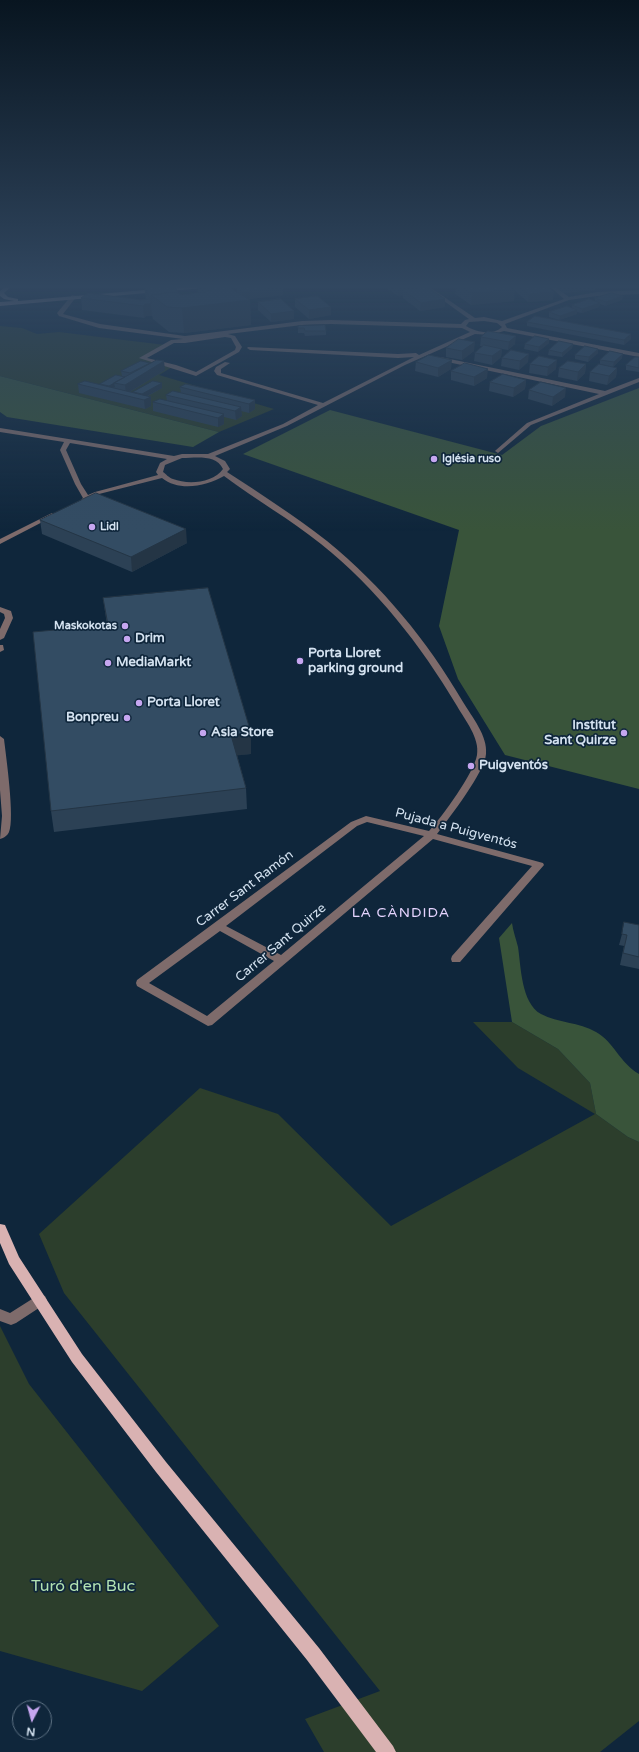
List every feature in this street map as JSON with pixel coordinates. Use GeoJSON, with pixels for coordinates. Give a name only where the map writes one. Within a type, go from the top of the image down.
{"type":"FeatureCollection","features":[{"type":"Feature","properties":{"kind":"main road"},"geometry":{"type":"LineString","coordinates":[[0,1229],[14,1260],[77,1358],[161,1467],[313,1654],[387,1752]]}},
{"type":"Feature","properties":{"kind":"street"},"geometry":{"type":"LineString","coordinates":[[179,368],[196,374],[207,368]]}},
{"type":"Feature","properties":{"kind":"street"},"geometry":{"type":"LineString","coordinates":[[218,368],[217,372],[219,374],[323,405]]}},
{"type":"Feature","properties":{"kind":"street"},"geometry":{"type":"LineString","coordinates":[[209,456],[285,425],[397,368]]}},
{"type":"Feature","properties":{"kind":"street"},"geometry":{"type":"LineString","coordinates":[[483,368],[604,393]]}},
{"type":"Feature","properties":{"kind":"street"},"geometry":{"type":"LineString","coordinates":[[498,451],[529,424],[639,380]]}},
{"type":"Feature","properties":{"kind":"street"},"geometry":{"type":"LineString","coordinates":[[0,430],[174,458]]}},
{"type":"Feature","properties":{"kind":"street"},"geometry":{"type":"LineString","coordinates":[[68,440],[63,450],[78,484],[87,498]]}},
{"type":"Feature","properties":{"kind":"street"},"geometry":{"type":"LineString","coordinates":[[74,505],[97,493],[162,476],[176,482],[193,484],[210,482],[225,474],[227,470],[226,465],[217,458],[191,455],[174,458],[162,464],[160,468],[162,476]]}},
{"type":"Feature","properties":{"kind":"street","name":"Carrer Sant Quirze"},"geometry":{"type":"LineString","coordinates":[[141,983],[208,1022],[431,835],[476,772],[483,753],[481,744],[454,692],[430,654],[389,603],[333,550],[299,523],[225,474]]}},
{"type":"Feature","properties":{"kind":"street"},"geometry":{"type":"LineString","coordinates":[[0,542],[60,511]]}},
{"type":"Feature","properties":{"kind":"street"},"geometry":{"type":"LineString","coordinates":[[0,609],[8,613],[9,618],[0,638]]}},
{"type":"Feature","properties":{"kind":"street"},"geometry":{"type":"LineString","coordinates":[[0,739],[7,816],[5,831],[0,836]]}},
{"type":"Feature","properties":{"kind":"street","name":"Pujada a Puigventós"},"geometry":{"type":"LineString","coordinates":[[366,819],[431,835],[539,866],[456,959]]}},
{"type":"Feature","properties":{"kind":"street","name":"Carrer Sant Ramón"},"geometry":{"type":"LineString","coordinates":[[141,983],[354,824],[366,819]]}},
{"type":"Feature","properties":{"kind":"street"},"geometry":{"type":"LineString","coordinates":[[219,926],[282,960]]}},
{"type":"Feature","properties":{"kind":"street"},"geometry":{"type":"LineString","coordinates":[[0,1315],[10,1319],[40,1300]]}},
{"type":"Feature","properties":{"kind":"green space"},"geometry":{"type":"Polygon","coordinates":[[[0,368],[171,368],[159,375],[274,409],[219,432],[0,376],[0,368]]]}},
{"type":"Feature","properties":{"kind":"green space"},"geometry":{"type":"Polygon","coordinates":[[[0,376],[219,432],[193,447],[7,417],[0,412],[0,376]]]}},
{"type":"Feature","properties":{"kind":"green space"},"geometry":{"type":"Polygon","coordinates":[[[639,388],[639,789],[505,755],[458,679],[439,626],[459,530],[243,454],[330,410],[502,455],[541,426],[639,388]]]}},
{"type":"Feature","properties":{"kind":"green space"},"geometry":{"type":"Polygon","coordinates":[[[512,923],[518,947],[523,984],[529,1002],[534,1009],[548,1017],[583,1026],[596,1032],[608,1041],[626,1064],[639,1074],[639,1142],[628,1137],[596,1114],[590,1083],[558,1049],[512,1022],[499,938],[512,923]]]}},
{"type":"Feature","properties":{"kind":"green space"},"geometry":{"type":"Polygon","coordinates":[[[473,1022],[512,1022],[558,1049],[590,1083],[596,1114],[628,1137],[639,1142],[639,1721],[600,1752],[324,1752],[305,1719],[380,1691],[64,1293],[39,1234],[200,1088],[278,1114],[391,1226],[595,1114],[518,1068],[473,1022]]]}},
{"type":"Feature","properties":{"kind":"green space","name":"Turó d'en Buc"},"geometry":{"type":"Polygon","coordinates":[[[0,1326],[29,1384],[219,1626],[142,1691],[0,1651],[0,1326]]]}},
{"type":"Feature","properties":{"kind":"building"},"geometry":{"type":"Polygon","coordinates":[[[127,368],[140,368],[130,373],[121,371],[127,368]]]}},
{"type":"Feature","properties":{"kind":"building"},"geometry":{"type":"Polygon","coordinates":[[[142,368],[153,368],[125,385],[114,383],[142,368]]]}},
{"type":"Feature","properties":{"kind":"building"},"geometry":{"type":"Polygon","coordinates":[[[457,368],[488,369],[474,377],[451,371],[457,368]]]}},
{"type":"Feature","properties":{"kind":"building"},"geometry":{"type":"Polygon","coordinates":[[[559,368],[582,368],[578,372],[559,368]]]}},
{"type":"Feature","properties":{"kind":"building"},"geometry":{"type":"Polygon","coordinates":[[[595,368],[617,368],[609,376],[590,372],[595,368]]]}},
{"type":"Feature","properties":{"kind":"building"},"geometry":{"type":"Polygon","coordinates":[[[503,374],[526,380],[514,388],[490,382],[503,374]]]}},
{"type":"Feature","properties":{"kind":"building"},"geometry":{"type":"Polygon","coordinates":[[[116,375],[125,377],[109,386],[100,384],[116,375]]]}},
{"type":"Feature","properties":{"kind":"building"},"geometry":{"type":"Polygon","coordinates":[[[85,381],[151,397],[144,400],[78,384],[85,381]]]}},
{"type":"Feature","properties":{"kind":"building"},"geometry":{"type":"Polygon","coordinates":[[[153,381],[162,383],[142,394],[133,392],[153,381]]]}},
{"type":"Feature","properties":{"kind":"building"},"geometry":{"type":"Polygon","coordinates":[[[541,382],[566,388],[553,397],[529,390],[541,382]]]}},
{"type":"Feature","properties":{"kind":"building"},"geometry":{"type":"Polygon","coordinates":[[[186,384],[255,400],[249,404],[180,387],[186,384]]]}},
{"type":"Feature","properties":{"kind":"building"},"geometry":{"type":"Polygon","coordinates":[[[173,391],[241,407],[235,411],[166,395],[173,391]]]}},
{"type":"Feature","properties":{"kind":"building"},"geometry":{"type":"Polygon","coordinates":[[[160,399],[224,414],[218,418],[153,402],[160,399]]]}},
{"type":"Feature","properties":{"kind":"building"},"geometry":{"type":"Polygon","coordinates":[[[96,493],[186,529],[131,557],[40,520],[96,493]]]}},
{"type":"Feature","properties":{"kind":"building","name":"Porta Lloret"},"geometry":{"type":"Polygon","coordinates":[[[208,588],[251,733],[231,735],[246,788],[51,811],[33,632],[108,625],[103,598],[208,588]]]}},
{"type":"Feature","properties":{"kind":"building"},"geometry":{"type":"Polygon","coordinates":[[[624,922],[639,925],[639,957],[623,953],[627,935],[622,934],[624,922]]]}},
{"type":"Feature","properties":{"kind":"place","name":"Iglésia ruso"},"geometry":{"type":"Point","coordinates":[434,459]}},
{"type":"Feature","properties":{"kind":"place","name":"Lidl"},"geometry":{"type":"Point","coordinates":[92,527]}},
{"type":"Feature","properties":{"kind":"place","name":"Maskokotas"},"geometry":{"type":"Point","coordinates":[125,626]}},
{"type":"Feature","properties":{"kind":"place","name":"Drim"},"geometry":{"type":"Point","coordinates":[127,639]}},
{"type":"Feature","properties":{"kind":"place","name":"Porta Lloret parking ground"},"geometry":{"type":"Point","coordinates":[300,661]}},
{"type":"Feature","properties":{"kind":"place","name":"MediaMarkt"},"geometry":{"type":"Point","coordinates":[108,663]}},
{"type":"Feature","properties":{"kind":"place","name":"Porta Lloret"},"geometry":{"type":"Point","coordinates":[139,703]}},
{"type":"Feature","properties":{"kind":"place","name":"Bonpreu"},"geometry":{"type":"Point","coordinates":[127,718]}},
{"type":"Feature","properties":{"kind":"place","name":"Asia Store"},"geometry":{"type":"Point","coordinates":[203,733]}},
{"type":"Feature","properties":{"kind":"place","name":"Institut Sant Quirze"},"geometry":{"type":"Point","coordinates":[624,733]}},
{"type":"Feature","properties":{"kind":"place","name":"Puigventós"},"geometry":{"type":"Point","coordinates":[471,766]}},
{"type":"Feature","properties":{"kind":"district","name":"LA CÀNDIDA"},"geometry":{"type":"Point","coordinates":[401,913]}}]}
